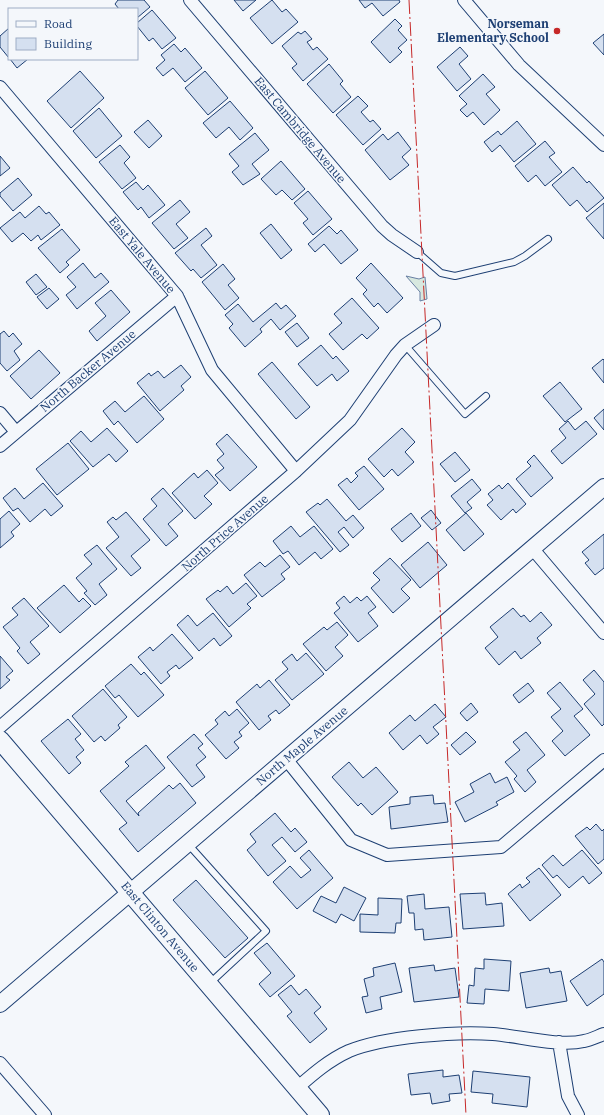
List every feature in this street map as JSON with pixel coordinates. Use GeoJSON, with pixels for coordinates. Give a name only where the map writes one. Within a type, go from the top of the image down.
{"type":"FeatureCollection","features":[{"type":"Feature","properties":{"kind":"main road","name":"East Clinton Avenue"},"geometry":{"type":"LineString","coordinates":[[0,740],[320,1115]]}},
{"type":"Feature","properties":{"kind":"street","name":"East Cambridge Avenue"},"geometry":{"type":"LineString","coordinates":[[190,0],[382,226],[417,252]]}},
{"type":"Feature","properties":{"kind":"street"},"geometry":{"type":"LineString","coordinates":[[464,0],[524,70],[604,145]]}},
{"type":"Feature","properties":{"kind":"street","name":"East Yale Avenue"},"geometry":{"type":"LineString","coordinates":[[0,87],[177,296],[212,370],[296,471]]}},
{"type":"Feature","properties":{"kind":"street","name":"North Backer Avenue"},"geometry":{"type":"LineString","coordinates":[[0,446],[177,296]]}},
{"type":"Feature","properties":{"kind":"street","name":"North Price Avenue"},"geometry":{"type":"LineString","coordinates":[[0,727],[296,471],[350,420],[396,355],[405,345],[434,325]]}},
{"type":"Feature","properties":{"kind":"street"},"geometry":{"type":"LineString","coordinates":[[0,413],[16,432]]}},
{"type":"Feature","properties":{"kind":"street","name":"North Maple Avenue"},"geometry":{"type":"LineString","coordinates":[[0,1004],[604,488]]}},
{"type":"Feature","properties":{"kind":"street"},"geometry":{"type":"LineString","coordinates":[[532,548],[604,633]]}},
{"type":"Feature","properties":{"kind":"street"},"geometry":{"type":"LineString","coordinates":[[286,759],[351,840],[387,855],[501,847],[604,760]]}},
{"type":"Feature","properties":{"kind":"street"},"geometry":{"type":"LineString","coordinates":[[297,1088],[324,1065],[348,1051],[375,1042],[465,1034],[492,1034],[559,1042],[584,1042],[604,1034]]}},
{"type":"Feature","properties":{"kind":"street"},"geometry":{"type":"LineString","coordinates":[[559,1042],[568,1096],[578,1115]]}},
{"type":"Feature","properties":{"kind":"street"},"geometry":{"type":"LineString","coordinates":[[0,1063],[45,1115]]}},
{"type":"Feature","properties":{"kind":"lane"},"geometry":{"type":"LineString","coordinates":[[417,252],[441,273],[454,276],[514,262],[548,239]]}},
{"type":"Feature","properties":{"kind":"lane"},"geometry":{"type":"LineString","coordinates":[[405,345],[465,414],[486,396]]}},
{"type":"Feature","properties":{"kind":"lane"},"geometry":{"type":"LineString","coordinates":[[187,843],[266,930],[208,984]]}},
{"type":"Feature","properties":{"kind":"shaded area"},"geometry":{"type":"Polygon","coordinates":[[[406,276],[419,279],[425,277],[427,299],[420,301],[420,292],[406,276]]]}},
{"type":"Feature","properties":{"kind":"building"},"geometry":{"type":"Polygon","coordinates":[[[118,0],[144,0],[150,7],[138,17],[138,8],[118,8],[115,4],[118,0]]]}},
{"type":"Feature","properties":{"kind":"building"},"geometry":{"type":"Polygon","coordinates":[[[234,0],[256,0],[243,11],[234,0]]]}},
{"type":"Feature","properties":{"kind":"building"},"geometry":{"type":"Polygon","coordinates":[[[272,0],[282,12],[286,9],[298,22],[272,44],[250,18],[272,0]]]}},
{"type":"Feature","properties":{"kind":"building"},"geometry":{"type":"Polygon","coordinates":[[[359,0],[399,0],[400,2],[383,16],[372,3],[365,8],[359,0]]]}},
{"type":"Feature","properties":{"kind":"building"},"geometry":{"type":"Polygon","coordinates":[[[152,10],[176,38],[162,49],[153,38],[149,41],[138,27],[138,22],[152,10]]]}},
{"type":"Feature","properties":{"kind":"building"},"geometry":{"type":"Polygon","coordinates":[[[395,19],[402,26],[398,30],[407,40],[398,48],[402,52],[390,63],[371,42],[395,19]]]}},
{"type":"Feature","properties":{"kind":"building"},"geometry":{"type":"Polygon","coordinates":[[[8,29],[8,57],[0,47],[0,36],[8,29]]]}},
{"type":"Feature","properties":{"kind":"building"},"geometry":{"type":"Polygon","coordinates":[[[305,31],[312,39],[307,42],[313,50],[317,47],[328,59],[303,81],[292,68],[297,64],[282,46],[298,32],[301,34],[305,31]]]}},
{"type":"Feature","properties":{"kind":"building"},"geometry":{"type":"Polygon","coordinates":[[[604,34],[604,55],[593,43],[604,34]]]}},
{"type":"Feature","properties":{"kind":"building"},"geometry":{"type":"Polygon","coordinates":[[[174,44],[181,52],[185,48],[202,68],[185,82],[173,68],[163,76],[156,68],[165,60],[161,55],[174,44]]]}},
{"type":"Feature","properties":{"kind":"building"},"geometry":{"type":"Polygon","coordinates":[[[460,47],[468,56],[459,64],[471,79],[457,91],[437,67],[460,47]]]}},
{"type":"Feature","properties":{"kind":"building"},"geometry":{"type":"Polygon","coordinates":[[[11,60],[27,60],[17,68],[11,60]]]}},
{"type":"Feature","properties":{"kind":"building"},"geometry":{"type":"Polygon","coordinates":[[[329,64],[343,81],[340,84],[351,97],[333,113],[307,84],[329,64]]]}},
{"type":"Feature","properties":{"kind":"building"},"geometry":{"type":"Polygon","coordinates":[[[80,71],[104,98],[71,128],[47,101],[80,71]]]}},
{"type":"Feature","properties":{"kind":"building"},"geometry":{"type":"Polygon","coordinates":[[[205,71],[228,98],[208,115],[185,88],[205,71]]]}},
{"type":"Feature","properties":{"kind":"building"},"geometry":{"type":"Polygon","coordinates":[[[483,74],[495,87],[486,94],[500,110],[484,125],[473,112],[467,117],[460,110],[467,104],[459,96],[483,74]]]}},
{"type":"Feature","properties":{"kind":"building"},"geometry":{"type":"Polygon","coordinates":[[[358,96],[368,106],[361,112],[370,122],[373,120],[381,129],[363,145],[336,115],[358,96]]]}},
{"type":"Feature","properties":{"kind":"building"},"geometry":{"type":"Polygon","coordinates":[[[230,101],[253,128],[240,140],[229,127],[216,138],[203,123],[230,101]]]}},
{"type":"Feature","properties":{"kind":"building"},"geometry":{"type":"Polygon","coordinates":[[[99,108],[122,136],[96,158],[73,131],[99,108]]]}},
{"type":"Feature","properties":{"kind":"building"},"geometry":{"type":"Polygon","coordinates":[[[148,120],[162,136],[149,148],[134,132],[148,120]]]}},
{"type":"Feature","properties":{"kind":"building"},"geometry":{"type":"Polygon","coordinates":[[[517,121],[536,144],[514,162],[500,145],[492,152],[484,142],[498,131],[501,135],[517,121]]]}},
{"type":"Feature","properties":{"kind":"building"},"geometry":{"type":"Polygon","coordinates":[[[398,132],[411,149],[402,157],[409,165],[390,180],[365,150],[383,134],[388,140],[398,132]]]}},
{"type":"Feature","properties":{"kind":"building"},"geometry":{"type":"Polygon","coordinates":[[[255,133],[269,150],[252,164],[260,174],[243,185],[232,172],[239,166],[229,154],[255,133]]]}},
{"type":"Feature","properties":{"kind":"building"},"geometry":{"type":"Polygon","coordinates":[[[545,141],[555,153],[549,157],[562,172],[545,186],[536,175],[528,182],[515,166],[545,141]]]}},
{"type":"Feature","properties":{"kind":"building"},"geometry":{"type":"Polygon","coordinates":[[[120,145],[130,157],[124,163],[136,178],[122,189],[99,162],[120,145]]]}},
{"type":"Feature","properties":{"kind":"building"},"geometry":{"type":"Polygon","coordinates":[[[0,156],[10,168],[0,176],[0,156]]]}},
{"type":"Feature","properties":{"kind":"building"},"geometry":{"type":"Polygon","coordinates":[[[281,161],[305,189],[292,200],[282,190],[276,195],[261,179],[281,161]]]}},
{"type":"Feature","properties":{"kind":"building"},"geometry":{"type":"Polygon","coordinates":[[[573,167],[587,183],[589,181],[604,198],[587,212],[577,200],[570,206],[552,185],[573,167]]]}},
{"type":"Feature","properties":{"kind":"building"},"geometry":{"type":"Polygon","coordinates":[[[18,178],[32,195],[13,211],[0,196],[0,193],[18,178]]]}},
{"type":"Feature","properties":{"kind":"building"},"geometry":{"type":"Polygon","coordinates":[[[136,182],[143,190],[148,185],[165,205],[149,218],[141,207],[138,210],[123,192],[136,182]]]}},
{"type":"Feature","properties":{"kind":"building"},"geometry":{"type":"Polygon","coordinates":[[[308,191],[332,219],[313,235],[303,223],[308,219],[294,203],[308,191]]]}},
{"type":"Feature","properties":{"kind":"building"},"geometry":{"type":"Polygon","coordinates":[[[180,200],[190,212],[176,224],[188,238],[174,249],[152,223],[180,200]]]}},
{"type":"Feature","properties":{"kind":"building"},"geometry":{"type":"Polygon","coordinates":[[[604,203],[604,239],[586,218],[604,203]]]}},
{"type":"Feature","properties":{"kind":"building"},"geometry":{"type":"Polygon","coordinates":[[[39,206],[46,214],[49,212],[60,225],[41,240],[38,235],[31,241],[23,233],[12,242],[0,228],[20,212],[25,218],[39,206]]]}},
{"type":"Feature","properties":{"kind":"building"},"geometry":{"type":"Polygon","coordinates":[[[271,224],[292,250],[281,259],[260,233],[271,224]]]}},
{"type":"Feature","properties":{"kind":"building"},"geometry":{"type":"Polygon","coordinates":[[[329,226],[337,234],[341,230],[358,250],[341,264],[324,244],[315,252],[308,244],[329,226]]]}},
{"type":"Feature","properties":{"kind":"building"},"geometry":{"type":"Polygon","coordinates":[[[206,228],[212,236],[201,245],[217,265],[201,278],[193,269],[191,271],[175,253],[206,228]]]}},
{"type":"Feature","properties":{"kind":"building"},"geometry":{"type":"Polygon","coordinates":[[[62,229],[80,250],[66,262],[69,265],[60,273],[38,248],[62,229]]]}},
{"type":"Feature","properties":{"kind":"building"},"geometry":{"type":"Polygon","coordinates":[[[83,263],[95,278],[101,273],[109,282],[77,309],[66,295],[76,287],[67,277],[83,263]]]}},
{"type":"Feature","properties":{"kind":"building"},"geometry":{"type":"Polygon","coordinates":[[[371,263],[403,298],[387,313],[378,303],[374,307],[363,294],[367,290],[356,278],[371,263]]]}},
{"type":"Feature","properties":{"kind":"building"},"geometry":{"type":"Polygon","coordinates":[[[223,264],[235,279],[228,285],[239,298],[225,310],[202,282],[223,264]]]}},
{"type":"Feature","properties":{"kind":"building"},"geometry":{"type":"Polygon","coordinates":[[[36,274],[47,287],[36,295],[26,282],[36,274]]]}},
{"type":"Feature","properties":{"kind":"building"},"geometry":{"type":"Polygon","coordinates":[[[49,288],[59,299],[47,309],[37,297],[49,288]]]}},
{"type":"Feature","properties":{"kind":"building"},"geometry":{"type":"Polygon","coordinates":[[[111,290],[130,312],[97,341],[89,331],[106,316],[95,303],[111,290]]]}},
{"type":"Feature","properties":{"kind":"building"},"geometry":{"type":"Polygon","coordinates":[[[352,298],[379,328],[367,339],[362,334],[343,350],[329,334],[342,323],[334,314],[352,298]]]}},
{"type":"Feature","properties":{"kind":"building"},"geometry":{"type":"Polygon","coordinates":[[[276,303],[281,309],[286,305],[296,316],[280,330],[271,319],[260,329],[262,332],[245,347],[229,328],[233,324],[225,315],[238,304],[253,322],[276,303]]]}},
{"type":"Feature","properties":{"kind":"building"},"geometry":{"type":"Polygon","coordinates":[[[297,323],[309,338],[297,347],[285,332],[297,323]]]}},
{"type":"Feature","properties":{"kind":"building"},"geometry":{"type":"Polygon","coordinates":[[[4,331],[9,337],[13,333],[22,344],[14,351],[20,360],[7,371],[0,363],[0,334],[4,331]]]}},
{"type":"Feature","properties":{"kind":"building"},"geometry":{"type":"Polygon","coordinates":[[[321,345],[333,359],[336,356],[349,371],[337,381],[332,374],[317,386],[298,364],[321,345]]]}},
{"type":"Feature","properties":{"kind":"building"},"geometry":{"type":"Polygon","coordinates":[[[39,350],[60,373],[31,399],[10,376],[39,350]]]}},
{"type":"Feature","properties":{"kind":"building"},"geometry":{"type":"Polygon","coordinates":[[[603,359],[604,360],[604,383],[592,368],[603,359]]]}},
{"type":"Feature","properties":{"kind":"building"},"geometry":{"type":"Polygon","coordinates":[[[272,362],[310,407],[296,419],[258,374],[272,362]]]}},
{"type":"Feature","properties":{"kind":"building"},"geometry":{"type":"Polygon","coordinates":[[[181,365],[191,377],[181,386],[184,390],[160,411],[137,383],[149,373],[151,376],[158,371],[164,378],[181,365]]]}},
{"type":"Feature","properties":{"kind":"building"},"geometry":{"type":"Polygon","coordinates":[[[560,382],[582,409],[565,422],[543,396],[560,382]]]}},
{"type":"Feature","properties":{"kind":"building"},"geometry":{"type":"Polygon","coordinates":[[[144,396],[164,419],[137,443],[118,421],[114,425],[103,411],[115,401],[125,412],[144,396]]]}},
{"type":"Feature","properties":{"kind":"building"},"geometry":{"type":"Polygon","coordinates":[[[604,409],[604,430],[594,418],[604,409]]]}},
{"type":"Feature","properties":{"kind":"building"},"geometry":{"type":"Polygon","coordinates":[[[568,421],[575,430],[586,421],[597,434],[562,464],[551,451],[566,438],[559,429],[568,421]]]}},
{"type":"Feature","properties":{"kind":"building"},"geometry":{"type":"Polygon","coordinates":[[[107,428],[128,451],[116,462],[109,454],[93,467],[70,441],[81,431],[91,442],[107,428]]]}},
{"type":"Feature","properties":{"kind":"building"},"geometry":{"type":"Polygon","coordinates":[[[402,428],[415,442],[405,452],[414,462],[398,476],[392,469],[384,477],[368,459],[402,428]]]}},
{"type":"Feature","properties":{"kind":"building"},"geometry":{"type":"Polygon","coordinates":[[[227,434],[257,467],[230,491],[215,475],[224,468],[217,460],[224,454],[216,444],[227,434]]]}},
{"type":"Feature","properties":{"kind":"building"},"geometry":{"type":"Polygon","coordinates":[[[68,443],[89,469],[57,495],[36,469],[68,443]]]}},
{"type":"Feature","properties":{"kind":"building"},"geometry":{"type":"Polygon","coordinates":[[[455,452],[470,470],[455,482],[440,464],[455,452]]]}},
{"type":"Feature","properties":{"kind":"building"},"geometry":{"type":"Polygon","coordinates":[[[534,455],[553,478],[531,497],[516,479],[531,466],[527,462],[534,455]]]}},
{"type":"Feature","properties":{"kind":"building"},"geometry":{"type":"Polygon","coordinates":[[[364,466],[384,489],[359,510],[338,485],[347,478],[351,483],[358,476],[355,473],[364,466]]]}},
{"type":"Feature","properties":{"kind":"building"},"geometry":{"type":"Polygon","coordinates":[[[207,470],[218,483],[204,496],[212,504],[195,519],[172,493],[194,473],[198,478],[207,470]]]}},
{"type":"Feature","properties":{"kind":"building"},"geometry":{"type":"Polygon","coordinates":[[[472,479],[481,490],[467,502],[472,508],[465,513],[451,496],[472,479]]]}},
{"type":"Feature","properties":{"kind":"building"},"geometry":{"type":"Polygon","coordinates":[[[43,483],[63,506],[51,516],[45,509],[30,522],[18,508],[13,511],[3,498],[15,488],[24,499],[43,483]]]}},
{"type":"Feature","properties":{"kind":"building"},"geometry":{"type":"Polygon","coordinates":[[[508,483],[526,504],[516,513],[513,509],[501,520],[487,505],[493,500],[488,494],[499,485],[502,489],[508,483]]]}},
{"type":"Feature","properties":{"kind":"building"},"geometry":{"type":"Polygon","coordinates":[[[163,488],[183,511],[168,524],[178,536],[166,546],[143,519],[157,506],[151,499],[163,488]]]}},
{"type":"Feature","properties":{"kind":"building"},"geometry":{"type":"Polygon","coordinates":[[[327,499],[346,521],[353,515],[364,528],[353,538],[344,527],[338,532],[349,545],[340,552],[306,512],[318,503],[320,505],[327,499]]]}},
{"type":"Feature","properties":{"kind":"building"},"geometry":{"type":"Polygon","coordinates":[[[431,510],[441,523],[432,530],[421,518],[431,510]]]}},
{"type":"Feature","properties":{"kind":"building"},"geometry":{"type":"Polygon","coordinates":[[[9,511],[20,524],[11,532],[14,536],[0,548],[0,519],[9,511]]]}},
{"type":"Feature","properties":{"kind":"building"},"geometry":{"type":"Polygon","coordinates":[[[126,512],[150,540],[131,556],[141,568],[131,576],[106,548],[119,537],[107,522],[113,517],[116,520],[126,512]]]}},
{"type":"Feature","properties":{"kind":"building"},"geometry":{"type":"Polygon","coordinates":[[[411,513],[421,526],[402,542],[391,529],[411,513]]]}},
{"type":"Feature","properties":{"kind":"building"},"geometry":{"type":"Polygon","coordinates":[[[466,513],[484,534],[464,551],[446,530],[466,513]]]}},
{"type":"Feature","properties":{"kind":"building"},"geometry":{"type":"Polygon","coordinates":[[[291,526],[300,537],[314,526],[333,549],[321,559],[315,552],[299,565],[288,551],[283,554],[273,541],[291,526]]]}},
{"type":"Feature","properties":{"kind":"building"},"geometry":{"type":"Polygon","coordinates":[[[604,534],[604,568],[595,575],[585,563],[589,560],[582,552],[604,534]]]}},
{"type":"Feature","properties":{"kind":"building"},"geometry":{"type":"Polygon","coordinates":[[[428,542],[447,565],[420,588],[401,565],[428,542]]]}},
{"type":"Feature","properties":{"kind":"building"},"geometry":{"type":"Polygon","coordinates":[[[97,545],[117,569],[99,584],[107,595],[95,605],[84,593],[87,591],[76,578],[92,564],[84,555],[97,545]]]}},
{"type":"Feature","properties":{"kind":"building"},"geometry":{"type":"Polygon","coordinates":[[[280,555],[290,567],[281,574],[285,579],[262,597],[244,575],[260,562],[265,567],[280,555]]]}},
{"type":"Feature","properties":{"kind":"building"},"geometry":{"type":"Polygon","coordinates":[[[390,558],[411,580],[401,589],[410,598],[393,613],[371,588],[380,580],[373,573],[390,558]]]}},
{"type":"Feature","properties":{"kind":"building"},"geometry":{"type":"Polygon","coordinates":[[[246,583],[257,596],[247,604],[251,608],[229,627],[206,599],[218,590],[220,592],[227,586],[233,594],[246,583]]]}},
{"type":"Feature","properties":{"kind":"building"},"geometry":{"type":"Polygon","coordinates":[[[64,585],[79,602],[83,598],[91,606],[60,633],[37,608],[64,585]]]}},
{"type":"Feature","properties":{"kind":"building"},"geometry":{"type":"Polygon","coordinates":[[[344,596],[350,603],[357,597],[361,601],[367,596],[376,607],[368,613],[378,626],[358,642],[334,613],[340,608],[336,603],[344,596]]]}},
{"type":"Feature","properties":{"kind":"building"},"geometry":{"type":"Polygon","coordinates":[[[24,598],[49,626],[30,642],[40,654],[28,664],[17,651],[20,648],[3,627],[18,615],[12,608],[24,598]]]}},
{"type":"Feature","properties":{"kind":"building"},"geometry":{"type":"Polygon","coordinates":[[[513,608],[521,617],[524,615],[530,622],[541,612],[552,625],[537,638],[541,643],[521,659],[515,651],[499,665],[485,648],[498,637],[490,627],[513,608]]]}},
{"type":"Feature","properties":{"kind":"building"},"geometry":{"type":"Polygon","coordinates":[[[213,613],[232,636],[220,646],[214,638],[199,651],[177,625],[188,615],[197,626],[213,613]]]}},
{"type":"Feature","properties":{"kind":"building"},"geometry":{"type":"Polygon","coordinates":[[[337,622],[348,635],[335,647],[343,656],[326,671],[303,644],[324,627],[327,630],[337,622]]]}},
{"type":"Feature","properties":{"kind":"building"},"geometry":{"type":"Polygon","coordinates":[[[172,634],[193,658],[179,669],[176,665],[167,672],[170,676],[161,684],[138,657],[150,647],[153,651],[172,634]]]}},
{"type":"Feature","properties":{"kind":"building"},"geometry":{"type":"Polygon","coordinates":[[[306,653],[324,674],[292,700],[275,680],[288,669],[282,662],[292,654],[297,661],[306,653]]]}},
{"type":"Feature","properties":{"kind":"building"},"geometry":{"type":"Polygon","coordinates":[[[0,656],[13,671],[6,677],[10,680],[0,689],[0,656]]]}},
{"type":"Feature","properties":{"kind":"building"},"geometry":{"type":"Polygon","coordinates":[[[131,664],[141,675],[144,672],[164,695],[138,717],[119,695],[115,698],[105,686],[131,664]]]}},
{"type":"Feature","properties":{"kind":"building"},"geometry":{"type":"Polygon","coordinates":[[[594,670],[604,682],[604,724],[602,726],[584,704],[595,694],[583,680],[594,670]]]}},
{"type":"Feature","properties":{"kind":"building"},"geometry":{"type":"Polygon","coordinates":[[[269,680],[290,705],[279,714],[276,710],[268,716],[271,720],[259,730],[236,702],[257,684],[260,688],[269,680]]]}},
{"type":"Feature","properties":{"kind":"building"},"geometry":{"type":"Polygon","coordinates":[[[560,682],[583,709],[574,716],[590,735],[565,756],[552,741],[563,731],[551,717],[561,709],[547,693],[560,682]]]}},
{"type":"Feature","properties":{"kind":"building"},"geometry":{"type":"Polygon","coordinates":[[[528,683],[534,691],[519,703],[513,695],[528,683]]]}},
{"type":"Feature","properties":{"kind":"building"},"geometry":{"type":"Polygon","coordinates":[[[103,689],[127,717],[118,725],[120,728],[105,741],[101,736],[94,742],[72,716],[103,689]]]}},
{"type":"Feature","properties":{"kind":"building"},"geometry":{"type":"Polygon","coordinates":[[[471,703],[478,712],[467,721],[460,713],[471,703]]]}},
{"type":"Feature","properties":{"kind":"building"},"geometry":{"type":"Polygon","coordinates":[[[435,704],[446,717],[433,727],[439,734],[427,744],[420,735],[403,750],[389,733],[410,715],[415,721],[435,704]]]}},
{"type":"Feature","properties":{"kind":"building"},"geometry":{"type":"Polygon","coordinates":[[[237,709],[249,723],[239,732],[242,736],[234,742],[239,748],[226,759],[205,735],[218,724],[215,720],[225,711],[229,716],[237,709]]]}},
{"type":"Feature","properties":{"kind":"building"},"geometry":{"type":"Polygon","coordinates":[[[68,719],[81,734],[75,739],[84,750],[76,757],[81,763],[69,774],[41,741],[68,719]]]}},
{"type":"Feature","properties":{"kind":"building"},"geometry":{"type":"Polygon","coordinates":[[[466,732],[476,742],[460,755],[451,745],[466,732]]]}},
{"type":"Feature","properties":{"kind":"building"},"geometry":{"type":"Polygon","coordinates":[[[526,732],[545,755],[527,770],[536,782],[525,792],[514,779],[517,776],[505,762],[520,750],[513,742],[526,732]]]}},
{"type":"Feature","properties":{"kind":"building"},"geometry":{"type":"Polygon","coordinates":[[[194,734],[203,744],[198,748],[206,757],[196,765],[205,777],[192,787],[167,757],[194,734]]]}},
{"type":"Feature","properties":{"kind":"building"},"geometry":{"type":"Polygon","coordinates":[[[146,745],[165,768],[126,801],[139,816],[138,813],[169,785],[173,789],[180,783],[196,803],[138,852],[119,829],[127,823],[100,791],[129,766],[125,762],[146,745]]]}},
{"type":"Feature","properties":{"kind":"building"},"geometry":{"type":"Polygon","coordinates":[[[349,762],[363,778],[376,767],[398,792],[372,815],[361,803],[358,806],[332,777],[349,762]]]}},
{"type":"Feature","properties":{"kind":"building"},"geometry":{"type":"Polygon","coordinates":[[[490,773],[495,783],[507,777],[514,792],[496,802],[498,805],[465,822],[455,802],[474,792],[470,784],[490,773]]]}},
{"type":"Feature","properties":{"kind":"building"},"geometry":{"type":"Polygon","coordinates":[[[433,795],[434,804],[445,803],[448,822],[391,829],[389,807],[410,804],[410,797],[433,795]]]}},
{"type":"Feature","properties":{"kind":"building"},"geometry":{"type":"Polygon","coordinates":[[[275,813],[291,832],[295,828],[307,842],[295,852],[282,837],[272,845],[286,861],[268,876],[247,850],[256,842],[250,834],[275,813]]]}},
{"type":"Feature","properties":{"kind":"building"},"geometry":{"type":"Polygon","coordinates":[[[596,824],[602,831],[604,829],[604,859],[598,864],[575,836],[587,827],[590,830],[596,824]]]}},
{"type":"Feature","properties":{"kind":"building"},"geometry":{"type":"Polygon","coordinates":[[[309,850],[333,878],[297,909],[273,882],[290,866],[301,878],[311,870],[300,858],[309,850]]]}},
{"type":"Feature","properties":{"kind":"building"},"geometry":{"type":"Polygon","coordinates":[[[582,850],[602,873],[589,884],[583,876],[569,888],[557,875],[553,878],[542,865],[553,855],[563,866],[582,850]]]}},
{"type":"Feature","properties":{"kind":"building"},"geometry":{"type":"Polygon","coordinates":[[[539,868],[561,895],[530,921],[508,894],[520,884],[522,888],[530,882],[526,878],[539,868]]]}},
{"type":"Feature","properties":{"kind":"building"},"geometry":{"type":"Polygon","coordinates":[[[196,880],[248,938],[225,958],[173,900],[196,880]]]}},
{"type":"Feature","properties":{"kind":"building"},"geometry":{"type":"Polygon","coordinates":[[[344,887],[366,898],[354,921],[341,914],[336,923],[313,911],[321,896],[336,903],[344,887]]]}},
{"type":"Feature","properties":{"kind":"building"},"geometry":{"type":"Polygon","coordinates":[[[485,893],[486,905],[502,903],[504,926],[463,929],[460,894],[485,893]]]}},
{"type":"Feature","properties":{"kind":"building"},"geometry":{"type":"Polygon","coordinates":[[[424,894],[425,909],[449,907],[452,937],[424,940],[423,929],[415,930],[414,913],[409,913],[407,896],[424,894]]]}},
{"type":"Feature","properties":{"kind":"building"},"geometry":{"type":"Polygon","coordinates":[[[378,898],[402,899],[401,923],[396,923],[395,933],[360,932],[360,914],[378,915],[378,898]]]}},
{"type":"Feature","properties":{"kind":"building"},"geometry":{"type":"Polygon","coordinates":[[[267,943],[295,976],[270,997],[259,984],[271,973],[254,953],[267,943]]]}},
{"type":"Feature","properties":{"kind":"building"},"geometry":{"type":"Polygon","coordinates":[[[484,959],[511,961],[509,991],[485,989],[484,1004],[467,1003],[469,985],[474,986],[475,968],[484,969],[484,959]]]}},
{"type":"Feature","properties":{"kind":"building"},"geometry":{"type":"Polygon","coordinates":[[[602,959],[604,962],[604,994],[587,1006],[570,981],[602,959]]]}},
{"type":"Feature","properties":{"kind":"building"},"geometry":{"type":"Polygon","coordinates":[[[395,963],[402,992],[380,997],[382,1009],[366,1013],[362,997],[368,996],[364,979],[374,976],[373,968],[395,963]]]}},
{"type":"Feature","properties":{"kind":"building"},"geometry":{"type":"Polygon","coordinates":[[[434,965],[435,971],[455,968],[459,997],[414,1002],[409,968],[434,965]]]}},
{"type":"Feature","properties":{"kind":"building"},"geometry":{"type":"Polygon","coordinates":[[[549,968],[550,973],[561,971],[567,1001],[526,1008],[520,973],[549,968]]]}},
{"type":"Feature","properties":{"kind":"building"},"geometry":{"type":"Polygon","coordinates":[[[291,985],[299,995],[306,989],[321,1007],[314,1013],[327,1029],[310,1043],[287,1016],[292,1012],[278,995],[291,985]]]}},
{"type":"Feature","properties":{"kind":"building"},"geometry":{"type":"Polygon","coordinates":[[[443,1070],[443,1077],[459,1075],[462,1093],[449,1094],[450,1101],[432,1104],[430,1093],[411,1095],[408,1074],[443,1070]]]}},
{"type":"Feature","properties":{"kind":"building"},"geometry":{"type":"Polygon","coordinates":[[[473,1071],[530,1077],[527,1107],[492,1103],[493,1094],[471,1092],[473,1071]]]}},
{"type":"Feature","properties":{"kind":"power"},"geometry":{"type":"LineString","coordinates":[[409,0],[466,1115]]}},
{"type":"Feature","properties":{"kind":"place","name":"Norseman Elementary School"},"geometry":{"type":"Point","coordinates":[557,31]}}]}
